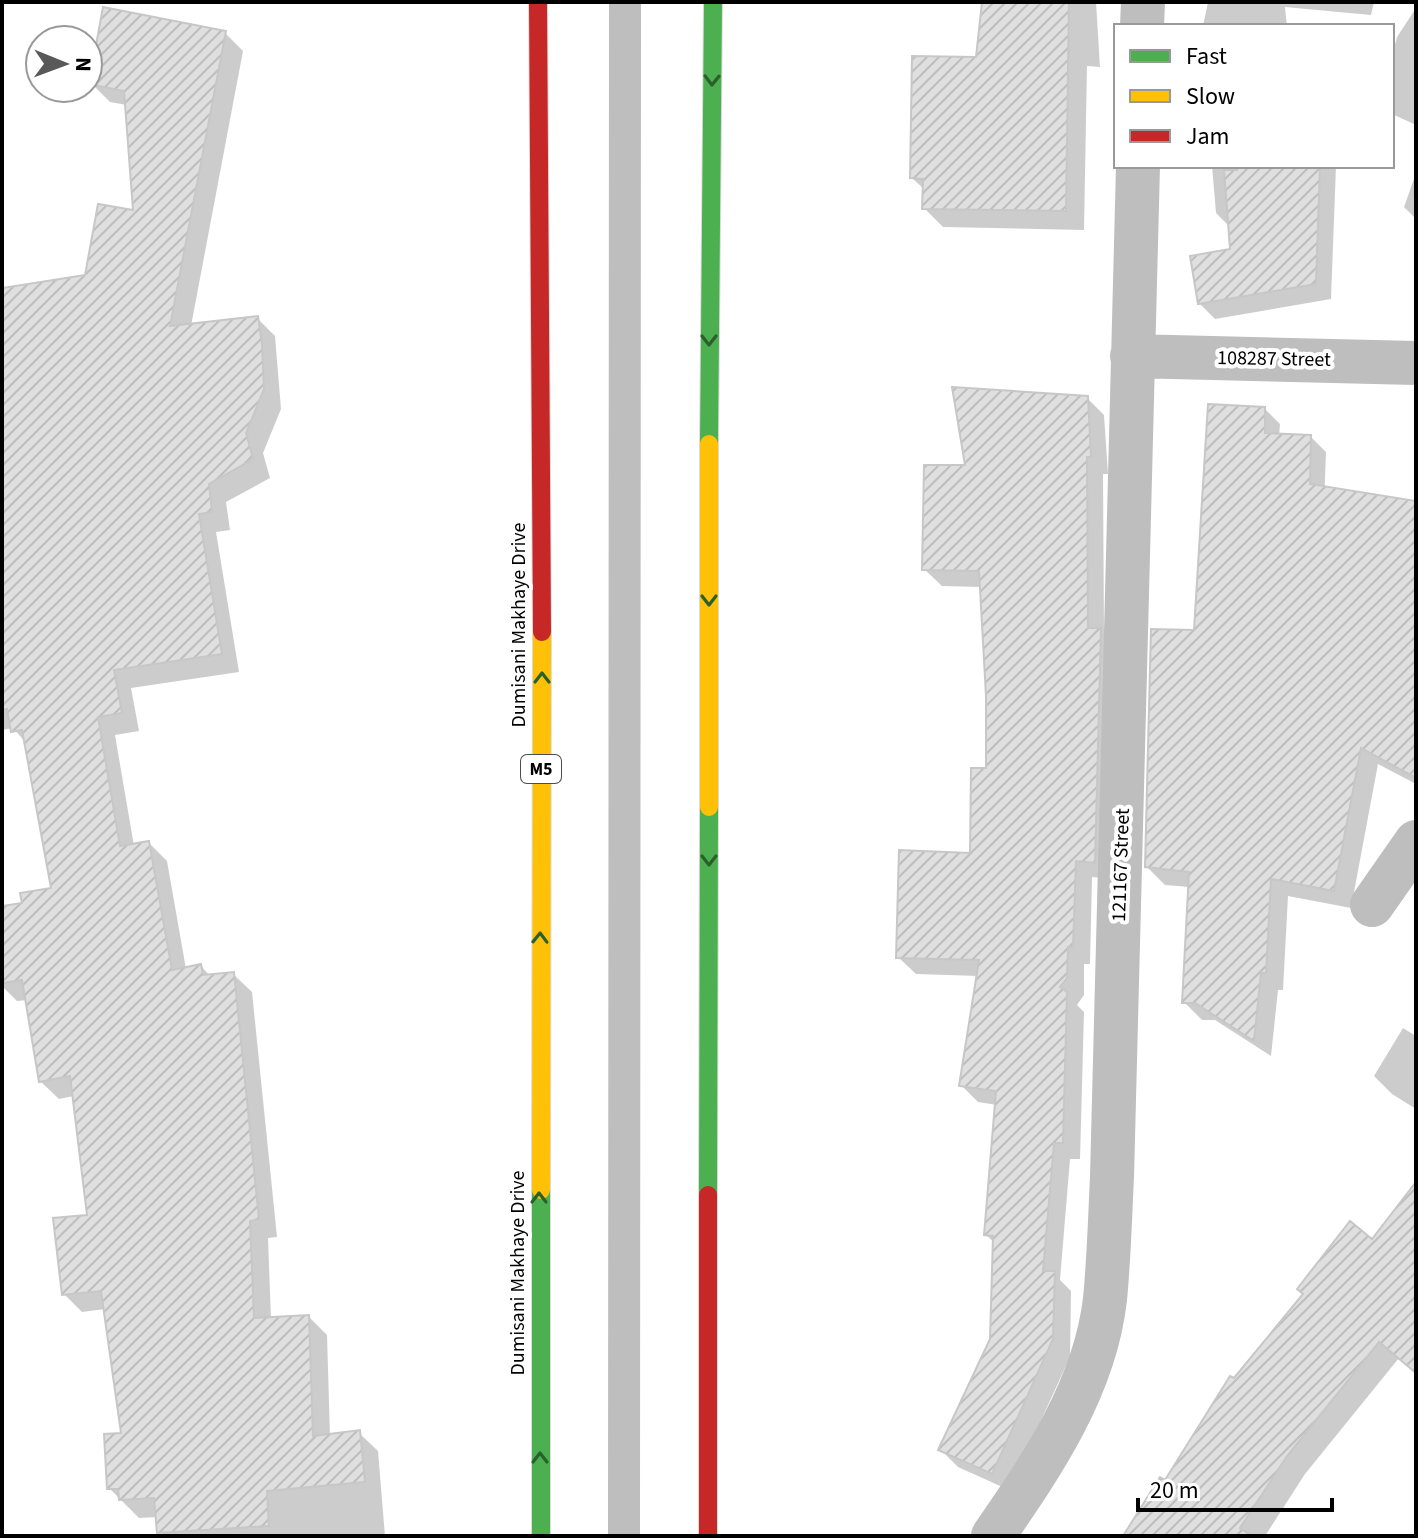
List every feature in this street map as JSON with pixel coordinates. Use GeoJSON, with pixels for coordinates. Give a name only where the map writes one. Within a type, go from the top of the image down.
{"type":"FeatureCollection","features":[{"type":"Feature","properties":{"kind":"main road","name":"Dumisani Makhaye Drive"},"geometry":{"type":"LineString","coordinates":[[538,2],[542,681],[541,1536]]}},
{"type":"Feature","properties":{"kind":"main road"},"geometry":{"type":"LineString","coordinates":[[708,1536],[709,334],[713,2]]}},
{"type":"Feature","properties":{"kind":"street"},"geometry":{"type":"LineString","coordinates":[[1142,24],[1143,2]]}},
{"type":"Feature","properties":{"kind":"street","name":"121167 Street"},"geometry":{"type":"LineString","coordinates":[[993,1536],[1047,1457],[1083,1383],[1105,1302],[1113,1145],[1138,168]]}},
{"type":"Feature","properties":{"kind":"street","name":"108287 Street"},"geometry":{"type":"LineString","coordinates":[[1132,356],[1416,363]]}},
{"type":"Feature","properties":{"kind":"street"},"geometry":{"type":"LineString","coordinates":[[1372,905],[1416,842]]}},
{"type":"Feature","properties":{"kind":"lane"},"geometry":{"type":"LineString","coordinates":[[624,1536],[625,2]]}},
{"type":"Feature","properties":{"kind":"building"},"geometry":{"type":"Polygon","coordinates":[[[982,2],[1069,2],[1066,211],[922,209],[923,179],[910,178],[912,56],[976,57],[982,2]]]}},
{"type":"Feature","properties":{"kind":"building"},"geometry":{"type":"Polygon","coordinates":[[[103,7],[226,31],[170,326],[258,316],[262,344],[264,389],[246,433],[253,459],[209,484],[212,512],[199,514],[222,654],[114,670],[122,713],[98,717],[120,846],[149,841],[172,970],[201,964],[203,975],[234,972],[259,1219],[250,1221],[254,1318],[309,1315],[313,1436],[360,1430],[365,1482],[267,1491],[269,1526],[157,1533],[154,1498],[119,1500],[118,1489],[107,1489],[104,1434],[121,1433],[101,1291],[62,1295],[53,1218],[87,1215],[70,1076],[39,1082],[22,980],[2,983],[2,906],[22,903],[20,893],[51,888],[22,730],[11,732],[7,709],[2,710],[2,288],[85,275],[98,204],[133,210],[124,91],[104,87],[104,24],[100,24],[103,7]]]}},
{"type":"Feature","properties":{"kind":"building"},"geometry":{"type":"Polygon","coordinates":[[[1320,168],[1316,284],[1198,304],[1190,256],[1230,249],[1224,170],[1320,168]]]}},
{"type":"Feature","properties":{"kind":"building"},"geometry":{"type":"Polygon","coordinates":[[[952,387],[1088,396],[1091,457],[1087,457],[1088,628],[1101,628],[1095,863],[1076,861],[1073,947],[1068,947],[1067,978],[1060,987],[1067,992],[1063,1143],[1054,1143],[1043,1271],[1055,1271],[1053,1339],[992,1474],[938,1450],[990,1339],[993,1236],[984,1235],[996,1091],[959,1086],[979,960],[896,958],[899,850],[970,853],[971,768],[986,768],[986,696],[979,571],[922,570],[924,465],[965,465],[952,387]]]}},
{"type":"Feature","properties":{"kind":"building"},"geometry":{"type":"Polygon","coordinates":[[[1208,404],[1265,407],[1265,433],[1311,435],[1310,484],[1416,501],[1416,778],[1361,748],[1334,891],[1271,879],[1266,973],[1261,973],[1254,1041],[1195,1003],[1182,1003],[1189,872],[1145,867],[1151,629],[1194,630],[1208,404]]]}},
{"type":"Feature","properties":{"kind":"building"},"geometry":{"type":"Polygon","coordinates":[[[1416,1182],[1416,1373],[1379,1342],[1287,1456],[1240,1528],[1252,1536],[1123,1536],[1160,1477],[1165,1480],[1230,1376],[1234,1378],[1303,1294],[1297,1289],[1350,1221],[1372,1239],[1416,1182]]]}},
{"type":"Feature","properties":{"kind":"traffic: fast"},"geometry":{"type":"LineString","coordinates":[[709,444],[713,2]]}},
{"type":"Feature","properties":{"kind":"traffic: fast"},"geometry":{"type":"LineString","coordinates":[[708,1195],[709,807]]}},
{"type":"Feature","properties":{"kind":"traffic: fast"},"geometry":{"type":"LineString","coordinates":[[541,1190],[541,1536]]}},
{"type":"Feature","properties":{"kind":"traffic: slow"},"geometry":{"type":"LineString","coordinates":[[709,444],[709,807]]}},
{"type":"Feature","properties":{"kind":"traffic: slow"},"geometry":{"type":"LineString","coordinates":[[541,1190],[542,632]]}},
{"type":"Feature","properties":{"kind":"traffic: jam"},"geometry":{"type":"LineString","coordinates":[[538,2],[542,632]]}},
{"type":"Feature","properties":{"kind":"traffic: jam"},"geometry":{"type":"LineString","coordinates":[[708,1195],[708,1536]]}}]}
